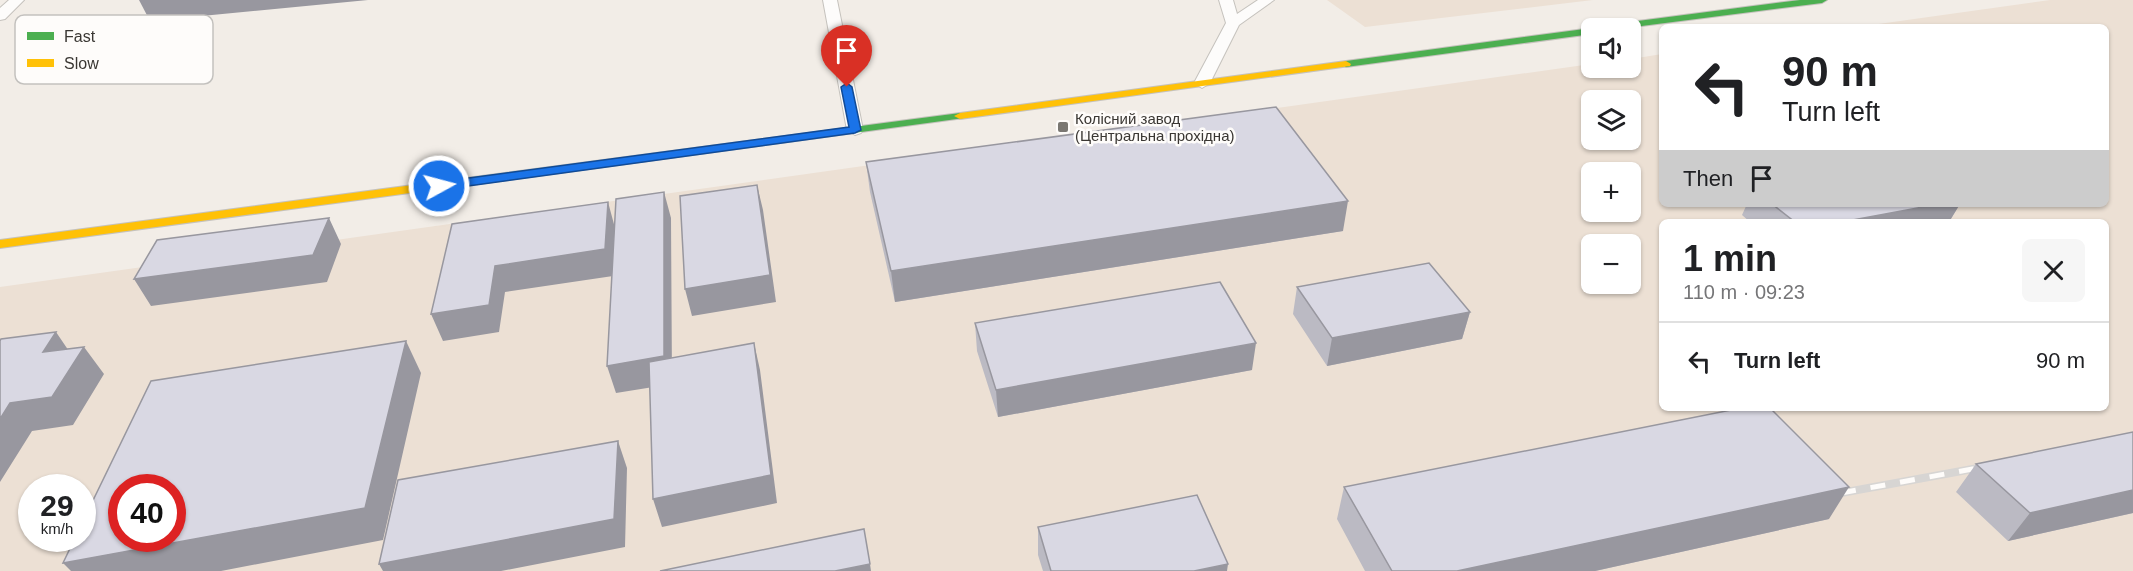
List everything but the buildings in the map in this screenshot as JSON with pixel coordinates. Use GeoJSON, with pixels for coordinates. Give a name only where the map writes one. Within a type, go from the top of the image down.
{"type":"FeatureCollection","features":[{"type":"Feature","properties":{"kind":"street"},"geometry":{"type":"LineString","coordinates":[[1641,24],[1822,0]]}},
{"type":"Feature","properties":{"kind":"street"},"geometry":{"type":"LineString","coordinates":[[0,244],[1581,32]]}},
{"type":"Feature","properties":{"kind":"lane"},"geometry":{"type":"LineString","coordinates":[[0,16],[16,0]]}},
{"type":"Feature","properties":{"kind":"lane"},"geometry":{"type":"LineString","coordinates":[[830,0],[855,130]]}},
{"type":"Feature","properties":{"kind":"lane"},"geometry":{"type":"LineString","coordinates":[[1226,0],[1233,23]]}},
{"type":"Feature","properties":{"kind":"lane"},"geometry":{"type":"LineString","coordinates":[[1202,83],[1233,23],[1267,0]]}},
{"type":"Feature","properties":{"kind":"shaded area"},"geometry":{"type":"Polygon","coordinates":[[[1327,0],[1593,0],[1365,27],[1327,0]]]}},
{"type":"Feature","properties":{"kind":"shaded area"},"geometry":{"type":"Polygon","coordinates":[[[2050,0],[2133,0],[2133,571],[0,571],[0,287],[1581,65],[1581,78],[1641,78],[1641,57],[1659,54],[1659,207],[2109,207],[2109,24],[1878,24],[2050,0]]]}},
{"type":"Feature","properties":{"kind":"railway"},"geometry":{"type":"LineString","coordinates":[[1841,493],[1989,466]]}},
{"type":"Feature","properties":{"kind":"traffic: fast"},"geometry":{"type":"LineString","coordinates":[[1641,24],[1822,0]]}},
{"type":"Feature","properties":{"kind":"traffic: fast"},"geometry":{"type":"LineString","coordinates":[[1346,64],[1581,32]]}},
{"type":"Feature","properties":{"kind":"traffic: fast"},"geometry":{"type":"LineString","coordinates":[[413,189],[960,116]]}},
{"type":"Feature","properties":{"kind":"traffic: slow"},"geometry":{"type":"LineString","coordinates":[[960,116],[1346,64]]}},
{"type":"Feature","properties":{"kind":"traffic: slow"},"geometry":{"type":"LineString","coordinates":[[0,244],[413,189]]}},
{"type":"Feature","properties":{"kind":"place","name":"Колісний завод (Центральна прохідна)"},"geometry":{"type":"Point","coordinates":[1063,127]}},
{"type":"Feature","properties":{"kind":"route"},"geometry":{"type":"LineString","coordinates":[[439,186],[855,130],[847,87]]}}]}
